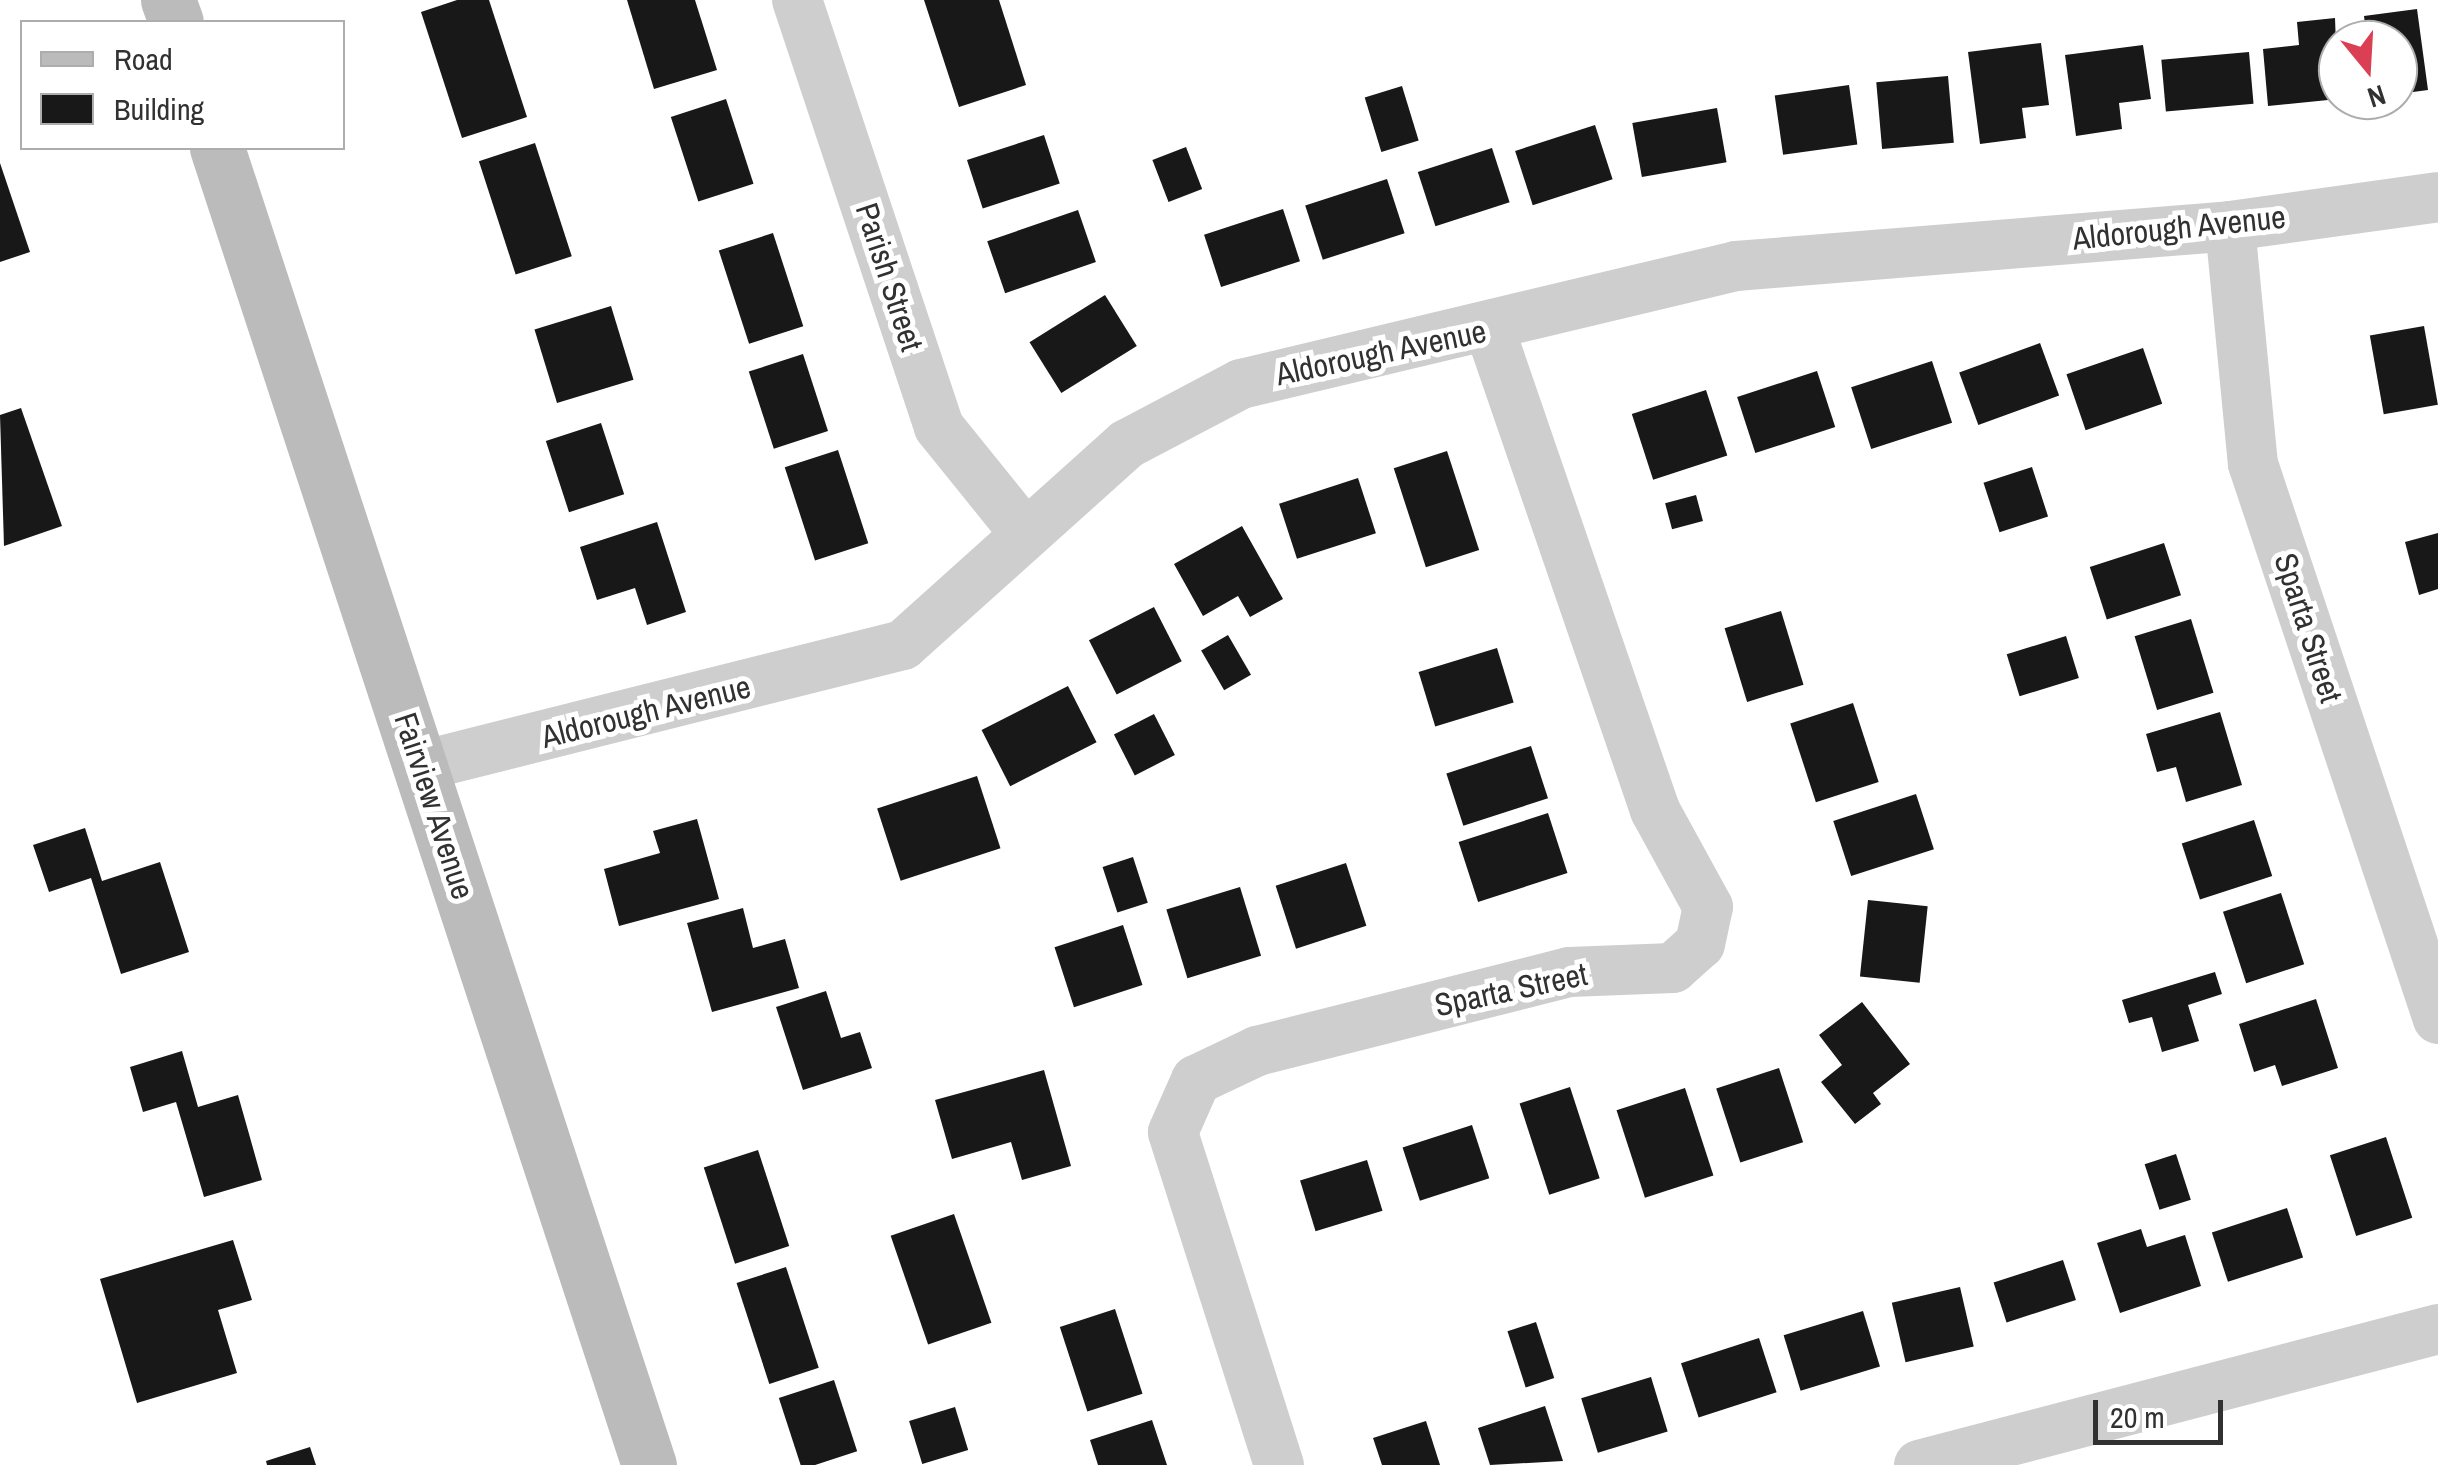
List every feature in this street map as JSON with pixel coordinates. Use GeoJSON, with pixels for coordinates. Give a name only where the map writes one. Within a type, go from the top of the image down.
{"type":"FeatureCollection","features":[{"type":"Feature","properties":{"kind":"main road","name":"Fairview Avenue"},"geometry":{"type":"LineString","coordinates":[[218,150],[649,1465]]}},
{"type":"Feature","properties":{"kind":"street","name":"Parish Street"},"geometry":{"type":"LineString","coordinates":[[797,0],[939,428],[1024,531]]}},
{"type":"Feature","properties":{"kind":"street","name":"Aldorough Avenue"},"geometry":{"type":"LineString","coordinates":[[421,766],[903,645],[1024,531],[1127,444],[1212,396],[1736,266],[2230,226],[2438,197]]}},
{"type":"Feature","properties":{"kind":"street","name":"Sparta Street"},"geometry":{"type":"LineString","coordinates":[[2230,226],[2253,464],[2438,1019]]}},
{"type":"Feature","properties":{"kind":"street","name":"Sparta Street"},"geometry":{"type":"LineString","coordinates":[[1279,1465],[1172,1132],[1196,1080],[1256,1051],[1569,972],[1672,968],[1700,944],[1708,906],[1655,810],[1490,330]]}},
{"type":"Feature","properties":{"kind":"street"},"geometry":{"type":"LineString","coordinates":[[1919,1465],[2438,1329]]}},
{"type":"Feature","properties":{"kind":"building"},"geometry":{"type":"Polygon","coordinates":[[[457,0],[489,0],[527,117],[462,138],[421,12],[457,0]]]}},
{"type":"Feature","properties":{"kind":"building"},"geometry":{"type":"Polygon","coordinates":[[[627,0],[695,0],[717,70],[654,89],[627,0]]]}},
{"type":"Feature","properties":{"kind":"building"},"geometry":{"type":"Polygon","coordinates":[[[924,0],[999,0],[1026,85],[959,107],[924,0]]]}},
{"type":"Feature","properties":{"kind":"building"},"geometry":{"type":"Polygon","coordinates":[[[2417,9],[2428,90],[2418,91],[2418,20],[2364,20],[2364,16],[2417,9]]]}},
{"type":"Feature","properties":{"kind":"building"},"geometry":{"type":"Polygon","coordinates":[[[2335,18],[2318,20],[2318,101],[2268,106],[2263,49],[2299,45],[2297,22],[2335,18]]]}},
{"type":"Feature","properties":{"kind":"building"},"geometry":{"type":"Polygon","coordinates":[[[2041,43],[2049,105],[2022,108],[2026,138],[1980,144],[1968,52],[2041,43]]]}},
{"type":"Feature","properties":{"kind":"building"},"geometry":{"type":"Polygon","coordinates":[[[2143,45],[2151,99],[2119,103],[2122,129],[2076,136],[2065,55],[2143,45]]]}},
{"type":"Feature","properties":{"kind":"building"},"geometry":{"type":"Polygon","coordinates":[[[2249,52],[2254,104],[2166,111],[2161,60],[2249,52]]]}},
{"type":"Feature","properties":{"kind":"building"},"geometry":{"type":"Polygon","coordinates":[[[1948,76],[1954,143],[1882,149],[1876,82],[1948,76]]]}},
{"type":"Feature","properties":{"kind":"building"},"geometry":{"type":"Polygon","coordinates":[[[1849,85],[1857,144],[1783,155],[1775,95],[1849,85]]]}},
{"type":"Feature","properties":{"kind":"building"},"geometry":{"type":"Polygon","coordinates":[[[1402,86],[1419,141],[1381,152],[1365,97],[1402,86]]]}},
{"type":"Feature","properties":{"kind":"building"},"geometry":{"type":"Polygon","coordinates":[[[726,99],[754,184],[698,202],[671,117],[726,99]]]}},
{"type":"Feature","properties":{"kind":"building"},"geometry":{"type":"Polygon","coordinates":[[[1717,108],[1727,162],[1642,177],[1632,123],[1717,108]]]}},
{"type":"Feature","properties":{"kind":"building"},"geometry":{"type":"Polygon","coordinates":[[[1595,125],[1613,179],[1533,205],[1515,151],[1595,125]]]}},
{"type":"Feature","properties":{"kind":"building"},"geometry":{"type":"Polygon","coordinates":[[[1044,135],[1060,184],[983,209],[967,160],[1044,135]]]}},
{"type":"Feature","properties":{"kind":"building"},"geometry":{"type":"Polygon","coordinates":[[[535,143],[572,256],[516,274],[479,161],[535,143]]]}},
{"type":"Feature","properties":{"kind":"building"},"geometry":{"type":"Polygon","coordinates":[[[1186,147],[1202,189],[1169,202],[1152,160],[1186,147]]]}},
{"type":"Feature","properties":{"kind":"building"},"geometry":{"type":"Polygon","coordinates":[[[1492,148],[1510,202],[1435,226],[1418,172],[1492,148]]]}},
{"type":"Feature","properties":{"kind":"building"},"geometry":{"type":"Polygon","coordinates":[[[0,163],[30,252],[0,262],[0,163]]]}},
{"type":"Feature","properties":{"kind":"building"},"geometry":{"type":"Polygon","coordinates":[[[1387,179],[1405,233],[1323,260],[1305,206],[1387,179]]]}},
{"type":"Feature","properties":{"kind":"building"},"geometry":{"type":"Polygon","coordinates":[[[1283,209],[1300,261],[1221,287],[1204,235],[1283,209]]]}},
{"type":"Feature","properties":{"kind":"building"},"geometry":{"type":"Polygon","coordinates":[[[1078,210],[1096,262],[1005,293],[987,241],[1078,210]]]}},
{"type":"Feature","properties":{"kind":"building"},"geometry":{"type":"Polygon","coordinates":[[[773,233],[803,326],[749,344],[719,251],[773,233]]]}},
{"type":"Feature","properties":{"kind":"building"},"geometry":{"type":"Polygon","coordinates":[[[1105,295],[1137,346],[1061,393],[1030,342],[1105,295]]]}},
{"type":"Feature","properties":{"kind":"building"},"geometry":{"type":"Polygon","coordinates":[[[611,306],[634,380],[557,403],[534,329],[611,306]]]}},
{"type":"Feature","properties":{"kind":"building"},"geometry":{"type":"Polygon","coordinates":[[[2424,326],[2438,405],[2384,414],[2370,336],[2424,326]]]}},
{"type":"Feature","properties":{"kind":"building"},"geometry":{"type":"Polygon","coordinates":[[[2040,343],[2059,396],[1978,425],[1959,372],[2040,343]]]}},
{"type":"Feature","properties":{"kind":"building"},"geometry":{"type":"Polygon","coordinates":[[[2143,348],[2162,404],[2086,430],[2066,374],[2143,348]]]}},
{"type":"Feature","properties":{"kind":"building"},"geometry":{"type":"Polygon","coordinates":[[[803,354],[828,431],[774,449],[749,372],[803,354]]]}},
{"type":"Feature","properties":{"kind":"building"},"geometry":{"type":"Polygon","coordinates":[[[1932,361],[1952,423],[1871,449],[1851,387],[1932,361]]]}},
{"type":"Feature","properties":{"kind":"building"},"geometry":{"type":"Polygon","coordinates":[[[1817,371],[1835,427],[1755,453],[1737,397],[1817,371]]]}},
{"type":"Feature","properties":{"kind":"building"},"geometry":{"type":"Polygon","coordinates":[[[1706,390],[1727,456],[1653,480],[1632,414],[1706,390]]]}},
{"type":"Feature","properties":{"kind":"building"},"geometry":{"type":"Polygon","coordinates":[[[21,408],[62,526],[4,546],[0,415],[21,408]]]}},
{"type":"Feature","properties":{"kind":"building"},"geometry":{"type":"Polygon","coordinates":[[[601,423],[624,494],[569,512],[546,441],[601,423]]]}},
{"type":"Feature","properties":{"kind":"building"},"geometry":{"type":"Polygon","coordinates":[[[838,450],[868,543],[815,561],[785,467],[838,450]]]}},
{"type":"Feature","properties":{"kind":"building"},"geometry":{"type":"Polygon","coordinates":[[[1447,451],[1479,550],[1426,567],[1394,468],[1447,451]]]}},
{"type":"Feature","properties":{"kind":"building"},"geometry":{"type":"Polygon","coordinates":[[[2032,467],[2048,516],[2000,532],[1983,483],[2032,467]]]}},
{"type":"Feature","properties":{"kind":"building"},"geometry":{"type":"Polygon","coordinates":[[[1358,478],[1376,533],[1297,559],[1279,504],[1358,478]]]}},
{"type":"Feature","properties":{"kind":"building"},"geometry":{"type":"Polygon","coordinates":[[[1696,495],[1703,521],[1672,529],[1665,503],[1696,495]]]}},
{"type":"Feature","properties":{"kind":"building"},"geometry":{"type":"Polygon","coordinates":[[[657,522],[686,612],[647,625],[635,588],[597,600],[580,547],[657,522]]]}},
{"type":"Feature","properties":{"kind":"building"},"geometry":{"type":"Polygon","coordinates":[[[1242,526],[1283,599],[1250,617],[1238,596],[1203,616],[1174,564],[1242,526]]]}},
{"type":"Feature","properties":{"kind":"building"},"geometry":{"type":"Polygon","coordinates":[[[2438,533],[2438,589],[2419,595],[2405,542],[2438,533]]]}},
{"type":"Feature","properties":{"kind":"building"},"geometry":{"type":"Polygon","coordinates":[[[2164,543],[2181,595],[2107,619],[2090,567],[2164,543]]]}},
{"type":"Feature","properties":{"kind":"building"},"geometry":{"type":"Polygon","coordinates":[[[1154,607],[1182,661],[1117,694],[1089,640],[1154,607]]]}},
{"type":"Feature","properties":{"kind":"building"},"geometry":{"type":"Polygon","coordinates":[[[1781,611],[1804,685],[1747,702],[1725,628],[1781,611]]]}},
{"type":"Feature","properties":{"kind":"building"},"geometry":{"type":"Polygon","coordinates":[[[2191,619],[2214,693],[2157,710],[2135,636],[2191,619]]]}},
{"type":"Feature","properties":{"kind":"building"},"geometry":{"type":"Polygon","coordinates":[[[1228,635],[1251,675],[1224,690],[1201,650],[1228,635]]]}},
{"type":"Feature","properties":{"kind":"building"},"geometry":{"type":"Polygon","coordinates":[[[2066,636],[2079,678],[2020,696],[2007,654],[2066,636]]]}},
{"type":"Feature","properties":{"kind":"building"},"geometry":{"type":"Polygon","coordinates":[[[1497,648],[1514,703],[1435,726],[1419,672],[1497,648]]]}},
{"type":"Feature","properties":{"kind":"building"},"geometry":{"type":"Polygon","coordinates":[[[1068,686],[1097,742],[1010,786],[982,730],[1068,686]]]}},
{"type":"Feature","properties":{"kind":"building"},"geometry":{"type":"Polygon","coordinates":[[[1853,703],[1879,782],[1816,802],[1790,723],[1853,703]]]}},
{"type":"Feature","properties":{"kind":"building"},"geometry":{"type":"Polygon","coordinates":[[[2220,712],[2242,785],[2186,802],[2176,767],[2157,772],[2146,734],[2220,712]]]}},
{"type":"Feature","properties":{"kind":"building"},"geometry":{"type":"Polygon","coordinates":[[[1154,714],[1175,755],[1135,775],[1114,734],[1154,714]]]}},
{"type":"Feature","properties":{"kind":"building"},"geometry":{"type":"Polygon","coordinates":[[[1531,746],[1548,798],[1463,826],[1446,774],[1531,746]]]}},
{"type":"Feature","properties":{"kind":"building"},"geometry":{"type":"Polygon","coordinates":[[[977,776],[1000,848],[901,881],[877,808],[977,776]]]}},
{"type":"Feature","properties":{"kind":"building"},"geometry":{"type":"Polygon","coordinates":[[[1916,794],[1934,849],[1851,876],[1833,821],[1916,794]]]}},
{"type":"Feature","properties":{"kind":"building"},"geometry":{"type":"Polygon","coordinates":[[[1548,813],[1567,873],[1478,902],[1459,842],[1548,813]]]}},
{"type":"Feature","properties":{"kind":"building"},"geometry":{"type":"Polygon","coordinates":[[[697,819],[719,899],[619,926],[604,869],[660,853],[653,831],[697,819]]]}},
{"type":"Feature","properties":{"kind":"building"},"geometry":{"type":"Polygon","coordinates":[[[2254,820],[2272,876],[2200,900],[2182,843],[2254,820]]]}},
{"type":"Feature","properties":{"kind":"building"},"geometry":{"type":"Polygon","coordinates":[[[85,828],[102,881],[160,862],[189,952],[121,974],[91,878],[49,892],[33,845],[85,828]]]}},
{"type":"Feature","properties":{"kind":"building"},"geometry":{"type":"Polygon","coordinates":[[[1133,857],[1148,903],[1117,913],[1103,867],[1133,857]]]}},
{"type":"Feature","properties":{"kind":"building"},"geometry":{"type":"Polygon","coordinates":[[[1346,863],[1366,926],[1296,949],[1276,886],[1346,863]]]}},
{"type":"Feature","properties":{"kind":"building"},"geometry":{"type":"Polygon","coordinates":[[[1240,887],[1261,956],[1187,978],[1166,910],[1240,887]]]}},
{"type":"Feature","properties":{"kind":"building"},"geometry":{"type":"Polygon","coordinates":[[[2281,893],[2304,964],[2246,983],[2223,912],[2281,893]]]}},
{"type":"Feature","properties":{"kind":"building"},"geometry":{"type":"Polygon","coordinates":[[[1868,900],[1928,906],[1920,983],[1860,977],[1868,900]]]}},
{"type":"Feature","properties":{"kind":"building"},"geometry":{"type":"Polygon","coordinates":[[[743,908],[753,948],[785,939],[799,988],[712,1012],[687,923],[743,908]]]}},
{"type":"Feature","properties":{"kind":"building"},"geometry":{"type":"Polygon","coordinates":[[[1123,925],[1142,985],[1074,1007],[1055,947],[1123,925]]]}},
{"type":"Feature","properties":{"kind":"building"},"geometry":{"type":"Polygon","coordinates":[[[2215,972],[2222,994],[2188,1005],[2199,1041],[2162,1052],[2152,1017],[2129,1023],[2122,1000],[2215,972]]]}},
{"type":"Feature","properties":{"kind":"building"},"geometry":{"type":"Polygon","coordinates":[[[826,991],[841,1038],[860,1032],[872,1068],[803,1090],[776,1007],[826,991]]]}},
{"type":"Feature","properties":{"kind":"building"},"geometry":{"type":"Polygon","coordinates":[[[2316,999],[2338,1068],[2282,1086],[2275,1065],[2254,1072],[2239,1024],[2316,999]]]}},
{"type":"Feature","properties":{"kind":"building"},"geometry":{"type":"Polygon","coordinates":[[[1862,1002],[1910,1064],[1873,1093],[1881,1104],[1855,1124],[1821,1082],[1842,1065],[1819,1035],[1862,1002]]]}},
{"type":"Feature","properties":{"kind":"building"},"geometry":{"type":"Polygon","coordinates":[[[182,1051],[198,1107],[238,1095],[262,1180],[204,1197],[176,1102],[143,1112],[130,1067],[182,1051]]]}},
{"type":"Feature","properties":{"kind":"building"},"geometry":{"type":"Polygon","coordinates":[[[1779,1068],[1803,1142],[1740,1163],[1716,1088],[1779,1068]]]}},
{"type":"Feature","properties":{"kind":"building"},"geometry":{"type":"Polygon","coordinates":[[[1044,1070],[1071,1166],[1022,1180],[1011,1142],[952,1159],[935,1100],[1044,1070]]]}},
{"type":"Feature","properties":{"kind":"building"},"geometry":{"type":"Polygon","coordinates":[[[1570,1087],[1600,1178],[1549,1195],[1520,1103],[1570,1087]]]}},
{"type":"Feature","properties":{"kind":"building"},"geometry":{"type":"Polygon","coordinates":[[[1685,1088],[1713,1175],[1645,1198],[1617,1110],[1685,1088]]]}},
{"type":"Feature","properties":{"kind":"building"},"geometry":{"type":"Polygon","coordinates":[[[1472,1125],[1489,1178],[1420,1201],[1403,1148],[1472,1125]]]}},
{"type":"Feature","properties":{"kind":"building"},"geometry":{"type":"Polygon","coordinates":[[[2386,1137],[2412,1218],[2356,1236],[2330,1155],[2386,1137]]]}},
{"type":"Feature","properties":{"kind":"building"},"geometry":{"type":"Polygon","coordinates":[[[758,1150],[789,1246],[735,1264],[704,1168],[758,1150]]]}},
{"type":"Feature","properties":{"kind":"building"},"geometry":{"type":"Polygon","coordinates":[[[2176,1154],[2191,1200],[2159,1210],[2145,1164],[2176,1154]]]}},
{"type":"Feature","properties":{"kind":"building"},"geometry":{"type":"Polygon","coordinates":[[[1367,1160],[1382,1211],[1316,1231],[1300,1180],[1367,1160]]]}},
{"type":"Feature","properties":{"kind":"building"},"geometry":{"type":"Polygon","coordinates":[[[2287,1208],[2303,1257],[2228,1282],[2212,1232],[2287,1208]]]}},
{"type":"Feature","properties":{"kind":"building"},"geometry":{"type":"Polygon","coordinates":[[[954,1214],[991,1323],[928,1345],[891,1236],[954,1214]]]}},
{"type":"Feature","properties":{"kind":"building"},"geometry":{"type":"Polygon","coordinates":[[[2141,1229],[2147,1247],[2185,1235],[2201,1286],[2120,1313],[2097,1243],[2141,1229]]]}},
{"type":"Feature","properties":{"kind":"building"},"geometry":{"type":"Polygon","coordinates":[[[233,1240],[252,1300],[218,1310],[237,1373],[137,1403],[100,1279],[233,1240]]]}},
{"type":"Feature","properties":{"kind":"building"},"geometry":{"type":"Polygon","coordinates":[[[2063,1260],[2076,1300],[2007,1323],[1994,1283],[2063,1260]]]}},
{"type":"Feature","properties":{"kind":"building"},"geometry":{"type":"Polygon","coordinates":[[[786,1267],[819,1368],[769,1384],[737,1283],[786,1267]]]}},
{"type":"Feature","properties":{"kind":"building"},"geometry":{"type":"Polygon","coordinates":[[[1960,1287],[1974,1346],[1906,1362],[1892,1303],[1960,1287]]]}},
{"type":"Feature","properties":{"kind":"building"},"geometry":{"type":"Polygon","coordinates":[[[1115,1309],[1143,1394],[1087,1412],[1060,1327],[1115,1309]]]}},
{"type":"Feature","properties":{"kind":"building"},"geometry":{"type":"Polygon","coordinates":[[[1863,1311],[1880,1366],[1801,1391],[1784,1335],[1863,1311]]]}},
{"type":"Feature","properties":{"kind":"building"},"geometry":{"type":"Polygon","coordinates":[[[1536,1322],[1554,1378],[1526,1387],[1507,1331],[1536,1322]]]}},
{"type":"Feature","properties":{"kind":"building"},"geometry":{"type":"Polygon","coordinates":[[[1759,1338],[1777,1392],[1699,1418],[1681,1363],[1759,1338]]]}},
{"type":"Feature","properties":{"kind":"building"},"geometry":{"type":"Polygon","coordinates":[[[1651,1377],[1668,1432],[1598,1453],[1581,1398],[1651,1377]]]}},
{"type":"Feature","properties":{"kind":"building"},"geometry":{"type":"Polygon","coordinates":[[[834,1380],[857,1451],[815,1465],[801,1465],[779,1398],[834,1380]]]}},
{"type":"Feature","properties":{"kind":"building"},"geometry":{"type":"Polygon","coordinates":[[[1545,1406],[1563,1461],[1490,1465],[1478,1428],[1545,1406]]]}},
{"type":"Feature","properties":{"kind":"building"},"geometry":{"type":"Polygon","coordinates":[[[955,1407],[968,1450],[922,1464],[909,1421],[955,1407]]]}},
{"type":"Feature","properties":{"kind":"building"},"geometry":{"type":"Polygon","coordinates":[[[1152,1420],[1167,1465],[1098,1465],[1090,1440],[1152,1420]]]}},
{"type":"Feature","properties":{"kind":"building"},"geometry":{"type":"Polygon","coordinates":[[[1426,1421],[1440,1465],[1382,1465],[1373,1438],[1426,1421]]]}},
{"type":"Feature","properties":{"kind":"building"},"geometry":{"type":"Polygon","coordinates":[[[310,1447],[316,1465],[267,1465],[266,1461],[310,1447]]]}}]}
